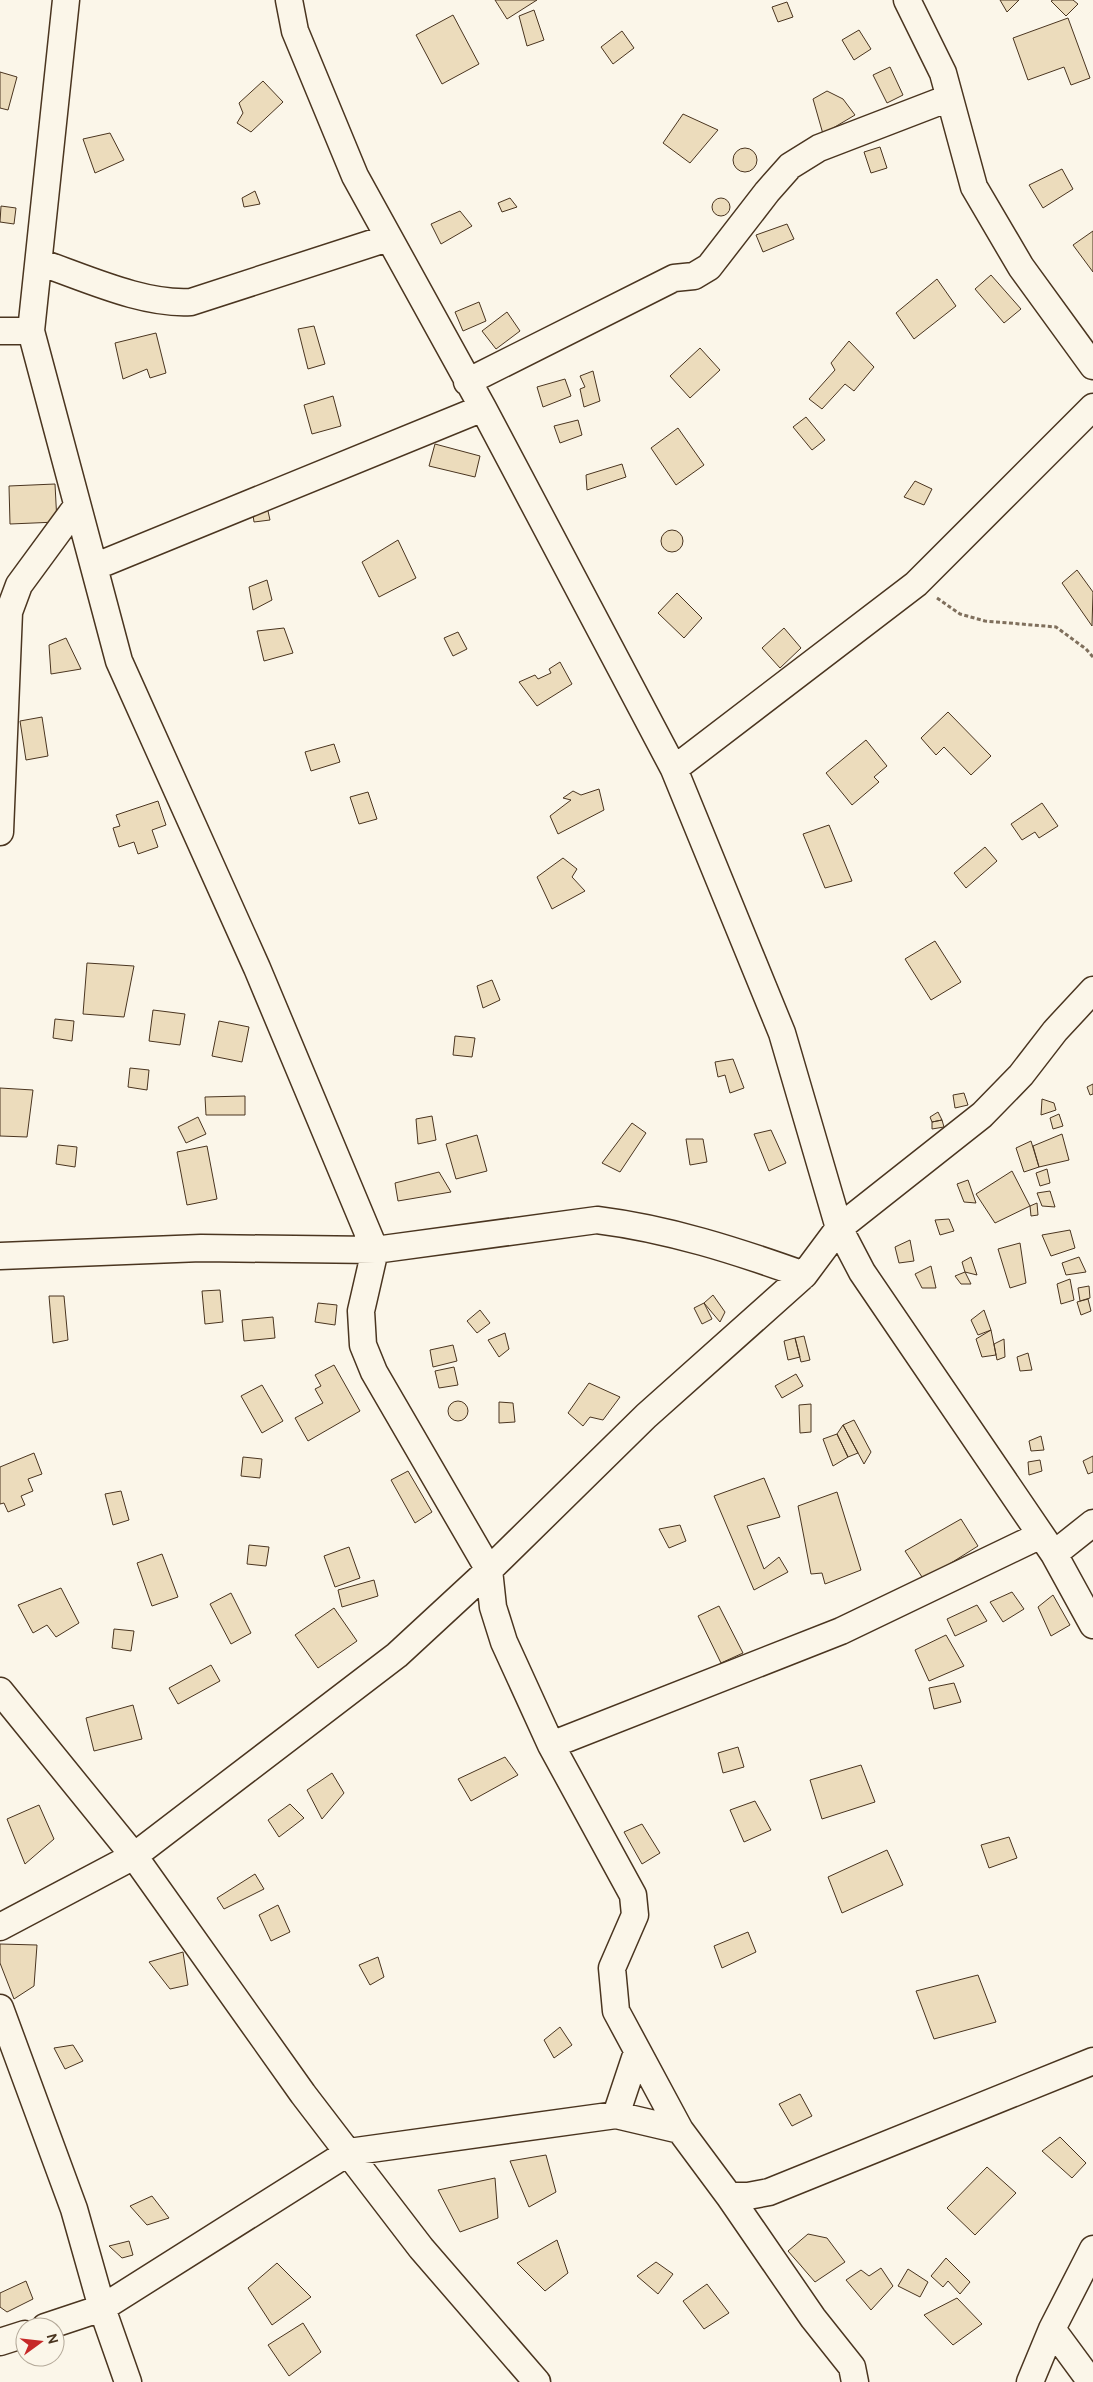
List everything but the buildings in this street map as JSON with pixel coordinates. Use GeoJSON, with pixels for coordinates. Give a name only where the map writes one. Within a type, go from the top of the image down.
{"type":"FeatureCollection","features":[{"type":"Feature","properties":{"kind":"street"},"geometry":{"type":"LineString","coordinates":[[66,0],[31,331],[118,661],[257,968],[375,1250],[361,1311],[363,1345],[374,1372],[489,1570],[493,1607],[504,1642],[551,1745],[633,1896],[635,1915],[612,1968],[616,2011],[680,2130],[729,2196],[853,2374],[874,2382]]}},
{"type":"Feature","properties":{"kind":"street"},"geometry":{"type":"LineString","coordinates":[[289,0],[295,31],[354,176],[483,408],[674,769],[782,1033],[839,1228],[862,1272],[1048,1545],[1093,1625]]}},
{"type":"Feature","properties":{"kind":"street"},"geometry":{"type":"LineString","coordinates":[[907,0],[943,73],[974,187],[1020,267],[1093,366]]}},
{"type":"Feature","properties":{"kind":"street"},"geometry":{"type":"LineString","coordinates":[[467,382],[674,278],[694,276],[709,267],[767,192],[790,166],[819,148],[949,98]]}},
{"type":"Feature","properties":{"kind":"street"},"geometry":{"type":"LineString","coordinates":[[39,262],[152,300],[174,303],[191,302],[388,238]]}},
{"type":"Feature","properties":{"kind":"street"},"geometry":{"type":"LineString","coordinates":[[0,332],[31,331]]}},
{"type":"Feature","properties":{"kind":"street"},"geometry":{"type":"LineString","coordinates":[[674,769],[916,584],[1093,407]]}},
{"type":"Feature","properties":{"kind":"street"},"geometry":{"type":"LineString","coordinates":[[94,567],[483,408]]}},
{"type":"Feature","properties":{"kind":"street"},"geometry":{"type":"LineString","coordinates":[[0,832],[9,612],[19,584],[77,506]]}},
{"type":"Feature","properties":{"kind":"street"},"geometry":{"type":"LineString","coordinates":[[0,1928],[134,1856],[397,1655],[489,1570],[646,1416],[804,1275],[839,1228],[982,1115],[1021,1075],[1055,1031],[1093,990]]}},
{"type":"Feature","properties":{"kind":"street"},"geometry":{"type":"LineString","coordinates":[[0,1256],[201,1248],[375,1250],[597,1220],[624,1223],[718,1245],[804,1275]]}},
{"type":"Feature","properties":{"kind":"street"},"geometry":{"type":"LineString","coordinates":[[551,1745],[841,1631],[1048,1545],[1093,1523]]}},
{"type":"Feature","properties":{"kind":"street"},"geometry":{"type":"LineString","coordinates":[[0,1691],[134,1856],[304,2094],[421,2248],[537,2382]]}},
{"type":"Feature","properties":{"kind":"street"},"geometry":{"type":"LineString","coordinates":[[0,2008],[74,2209],[102,2308],[128,2382]]}},
{"type":"Feature","properties":{"kind":"street"},"geometry":{"type":"LineString","coordinates":[[616,2115],[637,2052]]}},
{"type":"Feature","properties":{"kind":"street"},"geometry":{"type":"LineString","coordinates":[[729,2196],[748,2196],[770,2192],[1093,2061]]}},
{"type":"Feature","properties":{"kind":"street"},"geometry":{"type":"LineString","coordinates":[[65,2320],[102,2308],[349,2152],[616,2115],[680,2130]]}},
{"type":"Feature","properties":{"kind":"street"},"geometry":{"type":"LineString","coordinates":[[1030,2382],[1052,2329],[1093,2249]]}},
{"type":"Feature","properties":{"kind":"street"},"geometry":{"type":"LineString","coordinates":[[1052,2329],[1091,2382]]}},
{"type":"Feature","properties":{"kind":"street"},"geometry":{"type":"LineString","coordinates":[[0,2342],[15,2337]]}},
{"type":"Feature","properties":{"kind":"path"},"geometry":{"type":"LineString","coordinates":[[916,584],[960,614],[985,621],[1056,627],[1086,649],[1093,657]]}}]}
